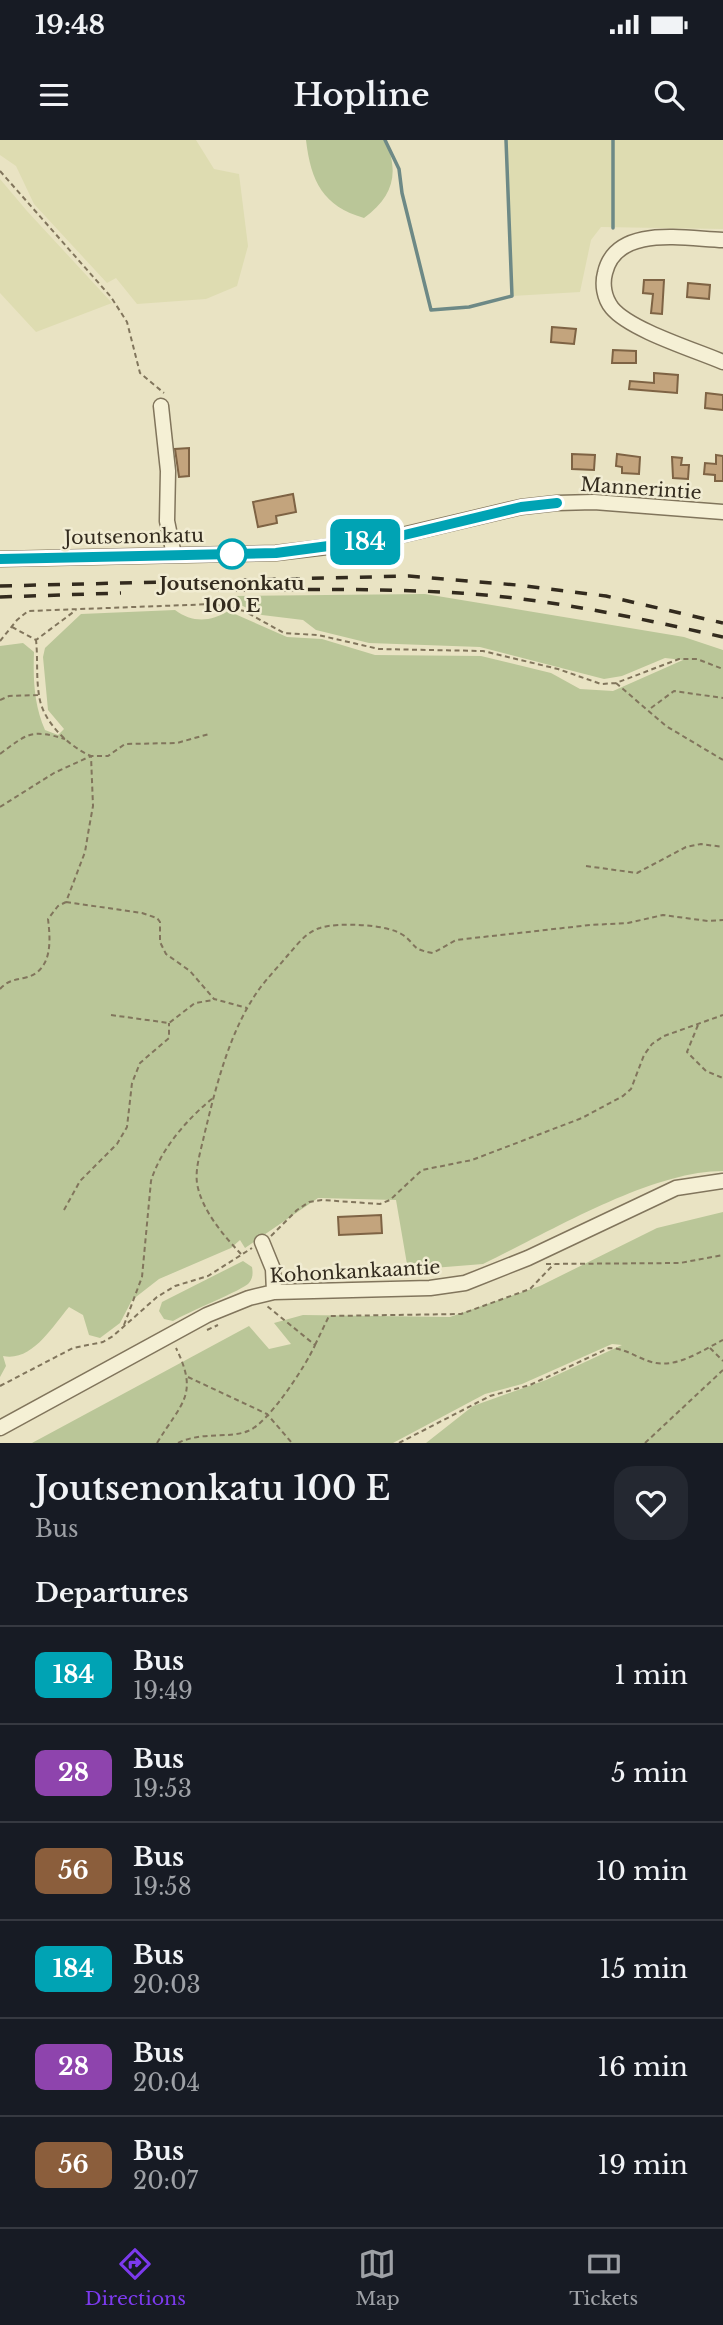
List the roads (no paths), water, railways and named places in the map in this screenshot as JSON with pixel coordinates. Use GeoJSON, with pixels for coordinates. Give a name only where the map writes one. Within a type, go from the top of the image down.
{"type":"FeatureCollection","features":[{"type":"Feature","properties":{"kind":"street"},"geometry":{"type":"LineString","coordinates":[[723,240],[646,238],[627,244],[613,254],[602,286],[612,308],[637,326],[723,362]]}},
{"type":"Feature","properties":{"kind":"street"},"geometry":{"type":"LineString","coordinates":[[161,406],[168,471],[167,521],[174,555]]}},
{"type":"Feature","properties":{"kind":"street","name":"Mannerintie"},"geometry":{"type":"LineString","coordinates":[[557,503],[594,502],[723,512]]}},
{"type":"Feature","properties":{"kind":"street","name":"Joutsenonkatu"},"geometry":{"type":"LineString","coordinates":[[0,559],[276,553],[377,541],[521,507],[557,503]]}},
{"type":"Feature","properties":{"kind":"street","name":"Kohonkankaantie"},"geometry":{"type":"LineString","coordinates":[[0,1428],[207,1315],[249,1298],[430,1288],[465,1283],[528,1258],[676,1188],[723,1181]]}},
{"type":"Feature","properties":{"kind":"street"},"geometry":{"type":"LineString","coordinates":[[262,1242],[273,1269],[276,1298]]}},
{"type":"Feature","properties":{"kind":"waterway"},"geometry":{"type":"LineString","coordinates":[[385,140],[399,169],[402,193],[431,310],[469,307],[512,296],[506,140]]}},
{"type":"Feature","properties":{"kind":"waterway"},"geometry":{"type":"LineString","coordinates":[[613,140],[613,228]]}},
{"type":"Feature","properties":{"kind":"railway"},"geometry":{"type":"LineString","coordinates":[[0,586],[409,576],[606,596],[723,623]]}},
{"type":"Feature","properties":{"kind":"railway"},"geometry":{"type":"LineString","coordinates":[[212,590],[384,590],[477,594],[583,608],[723,637]]}},
{"type":"Feature","properties":{"kind":"railway"},"geometry":{"type":"LineString","coordinates":[[0,597],[121,593]]}},
{"type":"Feature","properties":{"kind":"place","name":"Joutsenonkatu 100 E"},"geometry":{"type":"Point","coordinates":[232,554]}}]}
